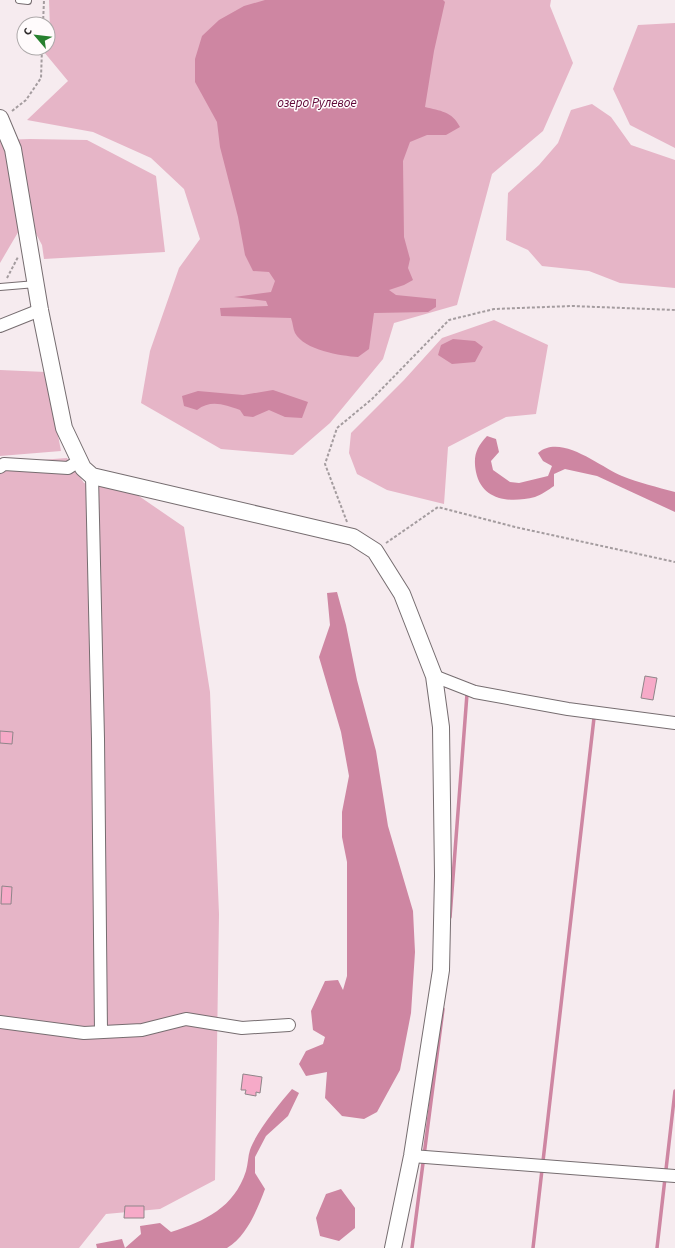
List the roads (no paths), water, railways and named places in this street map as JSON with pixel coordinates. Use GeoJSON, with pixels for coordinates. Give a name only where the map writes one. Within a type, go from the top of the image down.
{"type":"FeatureCollection","features":[{"type":"Feature","properties":{"kind":"street"},"geometry":{"type":"LineString","coordinates":[[1,118],[13,149],[40,310],[64,428],[82,468],[92,476],[353,537],[375,551],[402,594],[434,676],[441,727],[443,876],[441,970],[435,1019],[412,1156],[393,1248]]}},
{"type":"Feature","properties":{"kind":"street"},"geometry":{"type":"LineString","coordinates":[[0,326],[40,310]]}},
{"type":"Feature","properties":{"kind":"street"},"geometry":{"type":"LineString","coordinates":[[0,467],[4,464],[68,468],[79,461]]}},
{"type":"Feature","properties":{"kind":"street"},"geometry":{"type":"LineString","coordinates":[[92,476],[98,747],[101,1032]]}},
{"type":"Feature","properties":{"kind":"street"},"geometry":{"type":"LineString","coordinates":[[434,676],[475,692],[568,709],[675,723]]}},
{"type":"Feature","properties":{"kind":"street"},"geometry":{"type":"LineString","coordinates":[[0,1022],[84,1033],[142,1030],[186,1019],[242,1028],[289,1025]]}},
{"type":"Feature","properties":{"kind":"street"},"geometry":{"type":"LineString","coordinates":[[412,1156],[675,1176]]}},
{"type":"Feature","properties":{"kind":"lane"},"geometry":{"type":"LineString","coordinates":[[19,0],[28,1]]}},
{"type":"Feature","properties":{"kind":"lane"},"geometry":{"type":"LineString","coordinates":[[1,287],[36,284]]}},
{"type":"Feature","properties":{"kind":"water","name":"озеро Рулевое"},"geometry":{"type":"Polygon","coordinates":[[[265,0],[443,0],[445,2],[434,51],[425,107],[445,112],[457,122],[460,127],[446,135],[427,135],[410,142],[403,161],[404,237],[410,259],[408,268],[413,280],[389,290],[396,295],[436,299],[436,307],[428,312],[374,313],[369,349],[358,357],[324,351],[306,344],[295,333],[291,318],[221,316],[220,308],[268,306],[266,301],[234,297],[271,292],[275,281],[269,272],[253,271],[245,255],[238,217],[220,147],[217,122],[195,82],[195,59],[202,36],[219,20],[244,6],[265,0]]]}},
{"type":"Feature","properties":{"kind":"water"},"geometry":{"type":"Polygon","coordinates":[[[453,339],[475,341],[483,347],[475,362],[452,364],[438,355],[441,345],[453,339]]]}},
{"type":"Feature","properties":{"kind":"water"},"geometry":{"type":"Polygon","coordinates":[[[273,390],[308,402],[302,418],[285,417],[269,410],[253,417],[244,416],[240,410],[218,404],[208,405],[197,410],[184,406],[182,396],[198,391],[243,395],[273,390]]]}},
{"type":"Feature","properties":{"kind":"water"},"geometry":{"type":"Polygon","coordinates":[[[487,436],[496,439],[499,452],[491,461],[493,470],[510,482],[519,483],[548,476],[552,466],[543,461],[538,453],[547,448],[558,447],[569,449],[592,459],[622,476],[675,492],[675,512],[597,476],[565,469],[554,474],[554,486],[535,497],[516,500],[498,498],[484,489],[479,482],[476,472],[476,452],[480,444],[487,436]]]}},
{"type":"Feature","properties":{"kind":"water"},"geometry":{"type":"Polygon","coordinates":[[[337,592],[346,625],[357,680],[376,751],[388,826],[413,911],[415,952],[411,1013],[400,1070],[377,1112],[364,1119],[342,1116],[325,1098],[327,1072],[306,1076],[299,1064],[306,1051],[323,1044],[325,1037],[313,1030],[311,1011],[325,981],[338,980],[343,990],[347,976],[347,862],[342,837],[342,812],[349,776],[341,732],[319,657],[330,625],[327,593],[337,592]]]}},
{"type":"Feature","properties":{"kind":"water"},"geometry":{"type":"Polygon","coordinates":[[[292,1089],[299,1093],[288,1116],[266,1136],[255,1157],[255,1173],[265,1189],[246,1230],[234,1243],[227,1248],[125,1248],[141,1234],[140,1226],[160,1223],[171,1232],[207,1218],[226,1204],[241,1184],[246,1171],[250,1150],[257,1135],[292,1089]]]}},
{"type":"Feature","properties":{"kind":"water"},"geometry":{"type":"Polygon","coordinates":[[[341,1189],[355,1208],[355,1228],[339,1241],[320,1236],[316,1218],[326,1194],[341,1189]]]}},
{"type":"Feature","properties":{"kind":"water"},"geometry":{"type":"Polygon","coordinates":[[[122,1239],[125,1248],[97,1248],[96,1244],[122,1239]]]}},
{"type":"Feature","properties":{"kind":"waterway"},"geometry":{"type":"LineString","coordinates":[[450,917],[467,694]]}},
{"type":"Feature","properties":{"kind":"waterway"},"geometry":{"type":"LineString","coordinates":[[533,1248],[594,718]]}},
{"type":"Feature","properties":{"kind":"waterway"},"geometry":{"type":"LineString","coordinates":[[412,1248],[443,1009]]}},
{"type":"Feature","properties":{"kind":"waterway"},"geometry":{"type":"LineString","coordinates":[[657,1248],[675,1091]]}}]}
